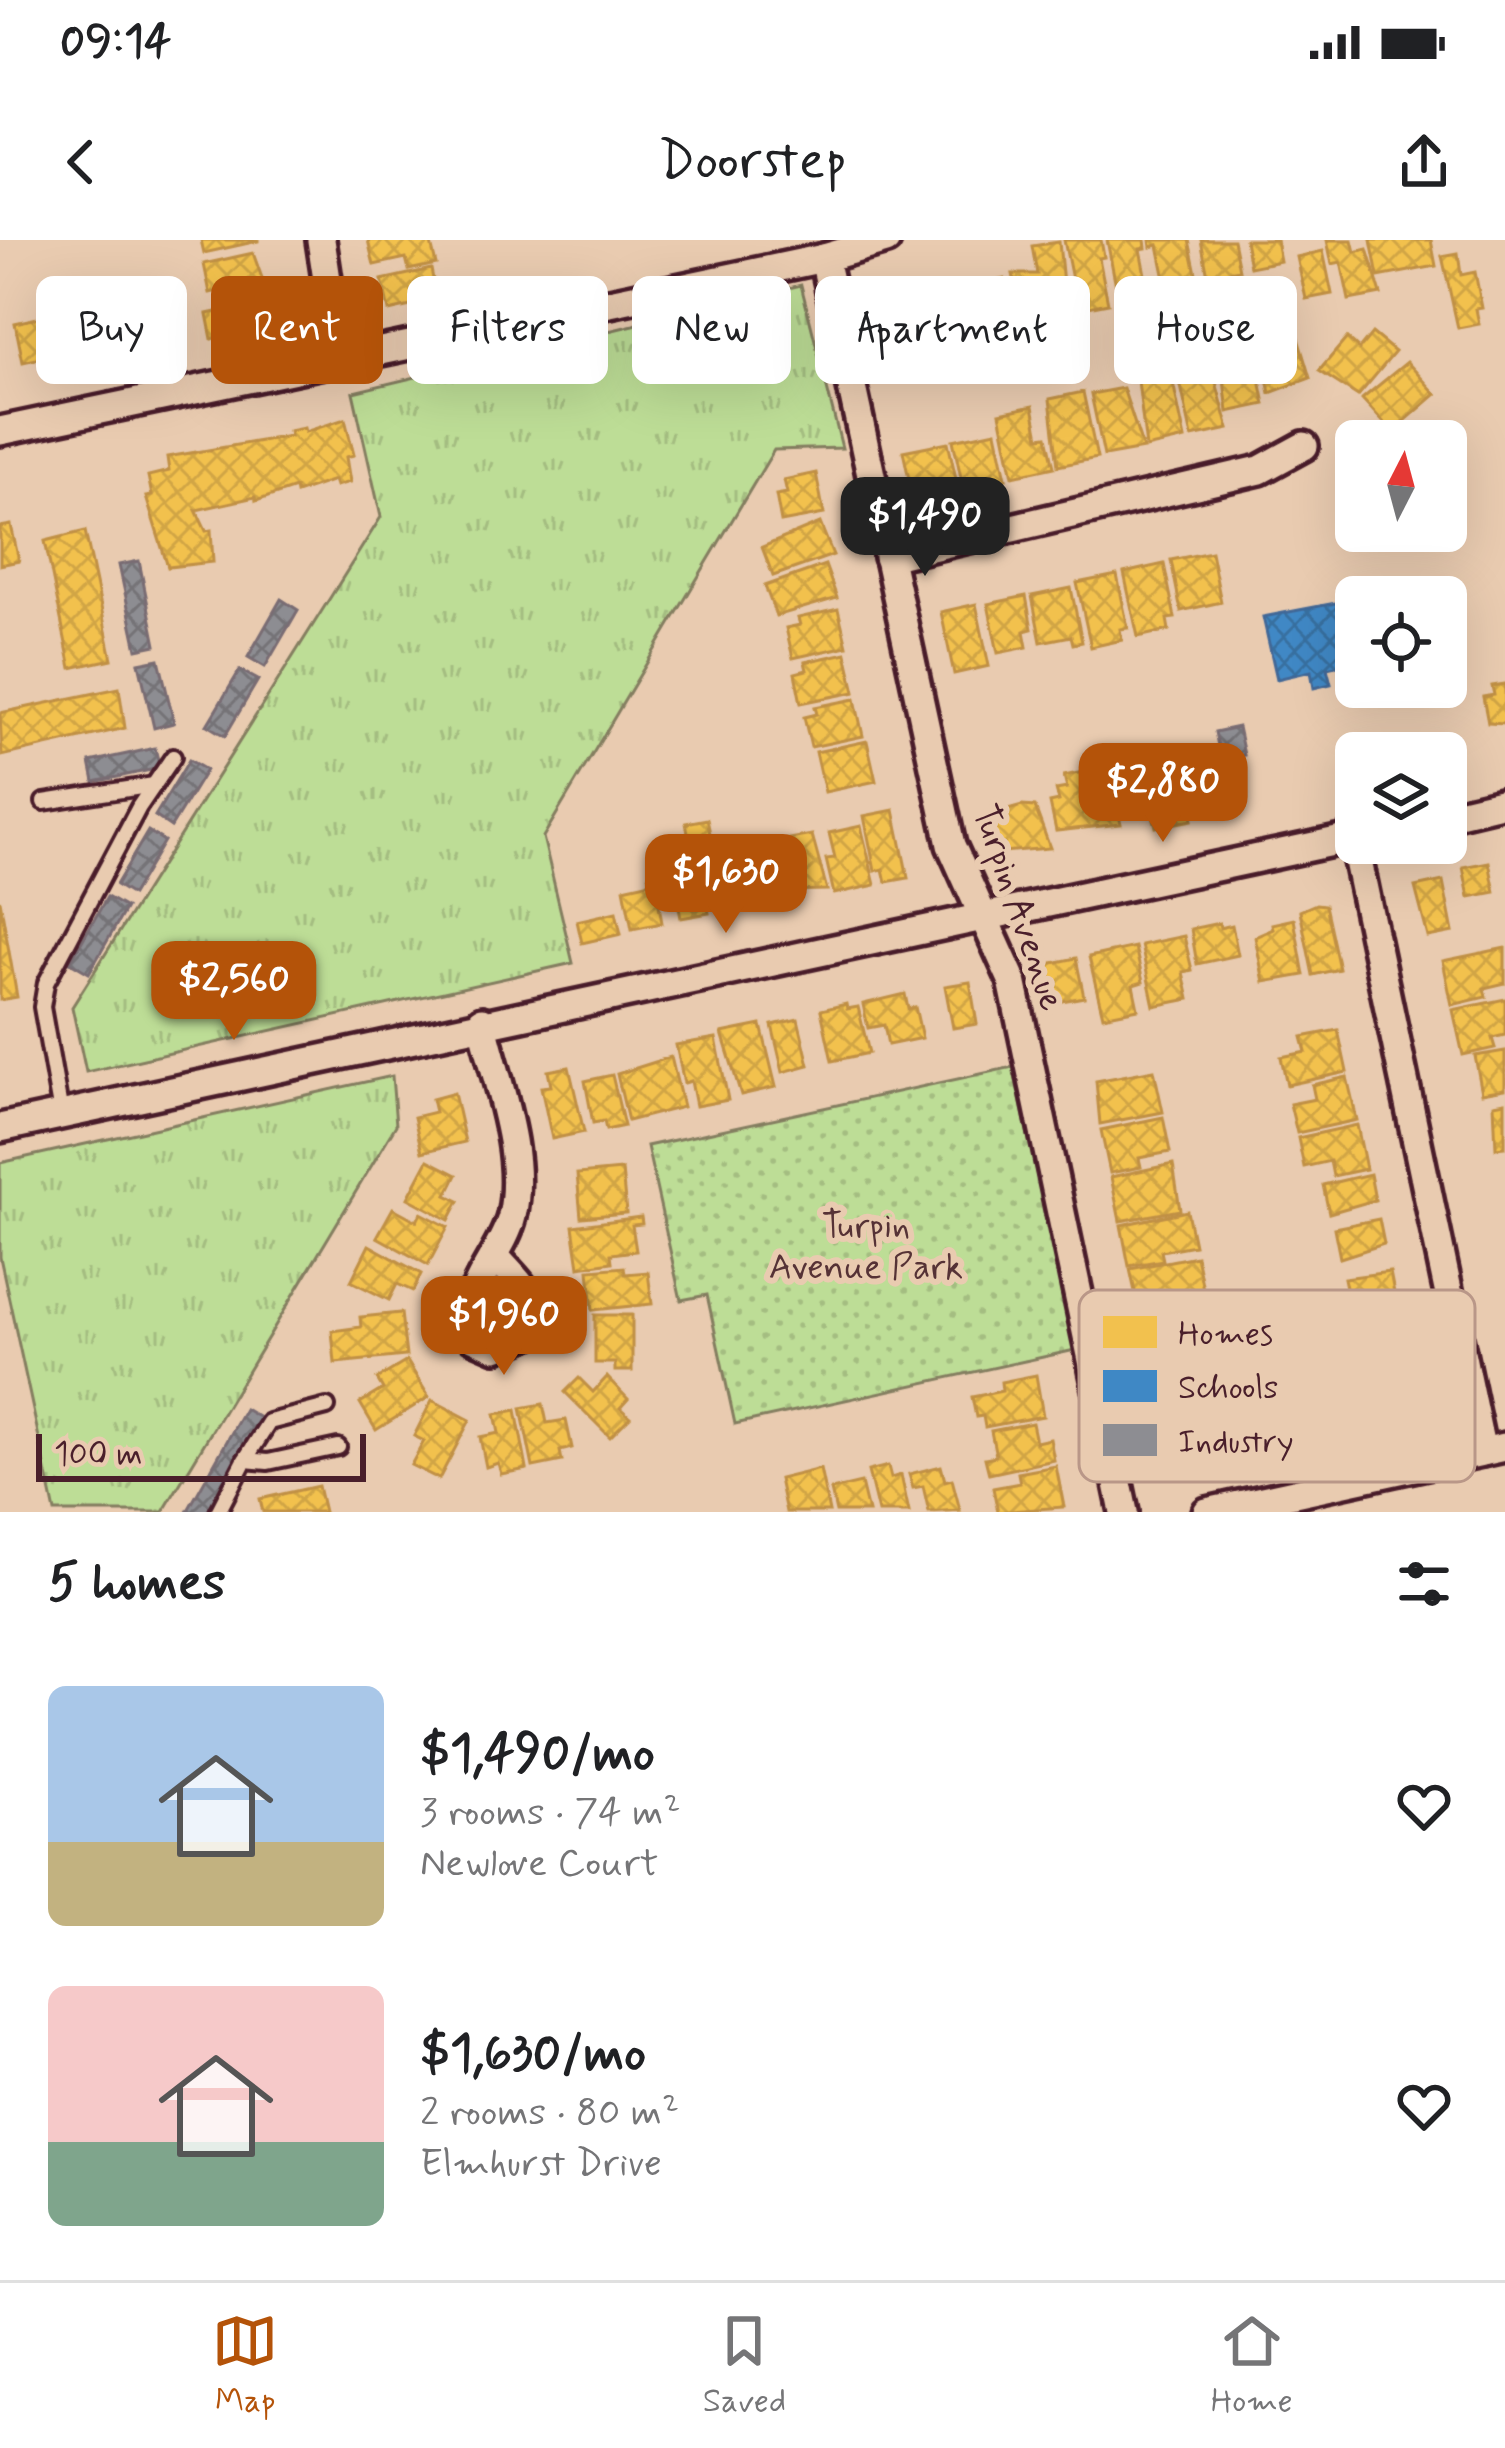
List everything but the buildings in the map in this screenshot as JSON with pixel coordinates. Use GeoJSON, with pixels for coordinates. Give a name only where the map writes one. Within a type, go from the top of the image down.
{"type":"FeatureCollection","features":[{"type":"Feature","properties":{"kind":"street"},"geometry":{"type":"LineString","coordinates":[[321,240],[326,276]]}},
{"type":"Feature","properties":{"kind":"street"},"geometry":{"type":"LineString","coordinates":[[383,350],[824,258],[886,240]]}},
{"type":"Feature","properties":{"kind":"street","name":"Turpin Avenue"},"geometry":{"type":"LineString","coordinates":[[824,258],[951,845],[1012,980],[1079,1298]]}},
{"type":"Feature","properties":{"kind":"street"},"geometry":{"type":"LineString","coordinates":[[0,431],[221,384]]}},
{"type":"Feature","properties":{"kind":"street"},"geometry":{"type":"LineString","coordinates":[[888,557],[1260,470],[1304,446]]}},
{"type":"Feature","properties":{"kind":"street"},"geometry":{"type":"LineString","coordinates":[[1467,811],[1505,802]]}},
{"type":"Feature","properties":{"kind":"street"},"geometry":{"type":"LineString","coordinates":[[0,1128],[1335,841]]}},
{"type":"Feature","properties":{"kind":"street"},"geometry":{"type":"LineString","coordinates":[[1361,864],[1458,1290]]}},
{"type":"Feature","properties":{"kind":"street"},"geometry":{"type":"LineString","coordinates":[[482,1021],[516,1182],[511,1223],[497,1258]]}},
{"type":"Feature","properties":{"kind":"street"},"geometry":{"type":"LineString","coordinates":[[1475,1366],[1494,1450]]}},
{"type":"Feature","properties":{"kind":"street","name":"Turpin Avenue"},"geometry":{"type":"LineString","coordinates":[[1118,1482],[1124,1512]]}},
{"type":"Feature","properties":{"kind":"street"},"geometry":{"type":"LineString","coordinates":[[1207,1512],[1346,1482]]}},
{"type":"Feature","properties":{"kind":"lane"},"geometry":{"type":"LineString","coordinates":[[62,1114],[42,1007],[46,983],[173,757]]}},
{"type":"Feature","properties":{"kind":"lane"},"geometry":{"type":"LineString","coordinates":[[44,802],[154,785]]}},
{"type":"Feature","properties":{"kind":"lane"},"geometry":{"type":"LineString","coordinates":[[218,1512],[269,1422],[327,1407]]}},
{"type":"Feature","properties":{"kind":"lane"},"geometry":{"type":"LineString","coordinates":[[244,1460],[268,1462],[338,1447]]}},
{"type":"Feature","properties":{"kind":"green space"},"geometry":{"type":"Polygon","coordinates":[[[801,285],[815,341],[815,384],[826,384],[842,448],[774,450],[543,837],[573,963],[86,1072],[72,1007],[381,517],[353,392],[407,379],[407,384],[608,384],[608,331],[632,325],[632,384],[791,384],[791,287],[801,285]]]}},
{"type":"Feature","properties":{"kind":"green space","name":"Turpin Avenue Park"},"geometry":{"type":"Polygon","coordinates":[[[1013,1067],[1075,1350],[735,1424],[707,1295],[681,1300],[647,1146],[1013,1067]]]}},
{"type":"Feature","properties":{"kind":"green space"},"geometry":{"type":"Polygon","coordinates":[[[392,1076],[396,1125],[163,1512],[55,1512],[0,1257],[0,1163],[392,1076]]]}}]}
